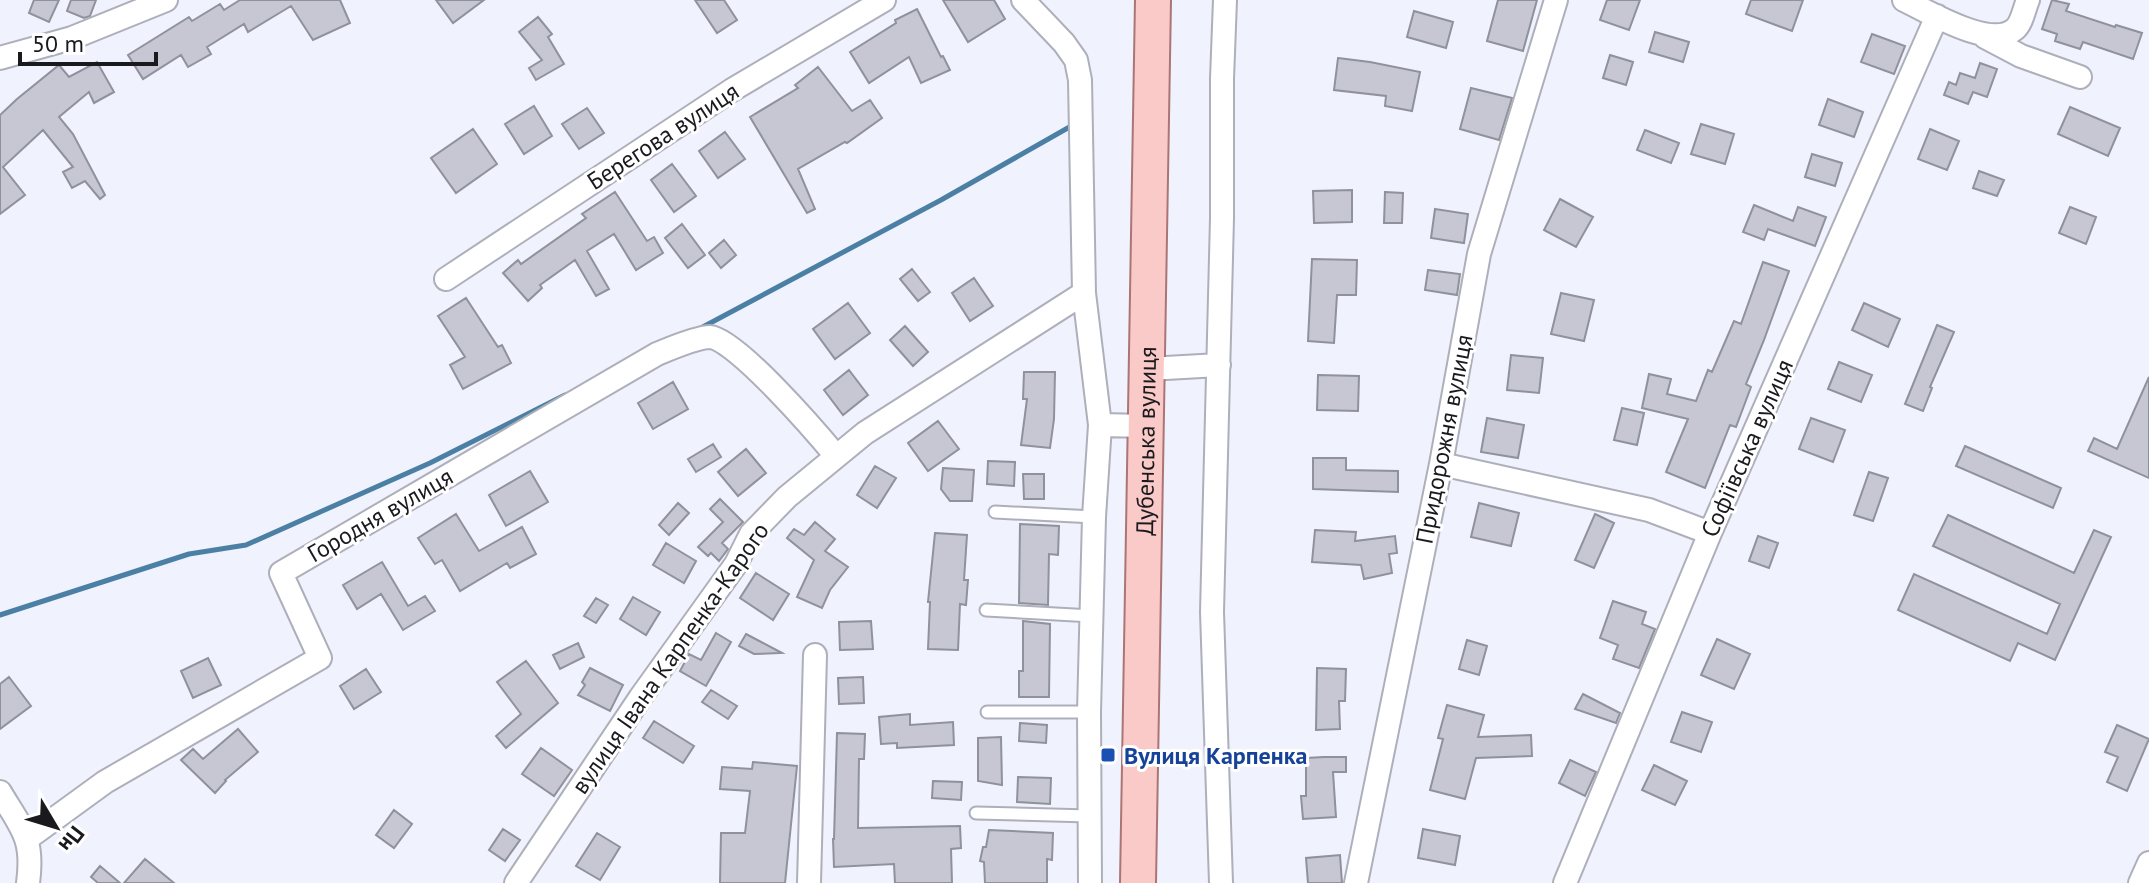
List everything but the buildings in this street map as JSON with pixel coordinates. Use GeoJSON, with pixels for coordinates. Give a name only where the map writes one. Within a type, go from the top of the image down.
{"type":"FeatureCollection","features":[{"type":"Feature","properties":{"kind":"main road","name":"Дубенська вулиця"},"geometry":{"type":"LineString","coordinates":[[1138,883],[1153,0]]}},
{"type":"Feature","properties":{"kind":"street"},"geometry":{"type":"LineString","coordinates":[[0,58],[72,38],[166,0]]}},
{"type":"Feature","properties":{"kind":"street","name":"Берегова вулиця"},"geometry":{"type":"LineString","coordinates":[[446,279],[732,90],[884,0]]}},
{"type":"Feature","properties":{"kind":"street"},"geometry":{"type":"LineString","coordinates":[[1023,0],[1064,43],[1076,60],[1080,80],[1084,293],[1100,425],[1094,517],[1089,712],[1090,883]]}},
{"type":"Feature","properties":{"kind":"street"},"geometry":{"type":"LineString","coordinates":[[1221,883],[1212,612],[1225,0]]}},
{"type":"Feature","properties":{"kind":"street","name":"Придорожня вулиця"},"geometry":{"type":"LineString","coordinates":[[1356,883],[1441,464],[1479,254],[1556,0]]}},
{"type":"Feature","properties":{"kind":"street"},"geometry":{"type":"LineString","coordinates":[[1904,0],[2021,56],[2080,77]]}},
{"type":"Feature","properties":{"kind":"street"},"geometry":{"type":"LineString","coordinates":[[1981,35],[2003,36],[2018,27],[2028,0]]}},
{"type":"Feature","properties":{"kind":"street","name":"Софіївська вулиця"},"geometry":{"type":"LineString","coordinates":[[1565,883],[1710,533],[1937,16]]}},
{"type":"Feature","properties":{"kind":"street","name":"вулиця Івана Карпенка-Карого"},"geometry":{"type":"LineString","coordinates":[[516,883],[640,698],[736,564],[751,534],[787,497],[865,433],[1084,293]]}},
{"type":"Feature","properties":{"kind":"street","name":"Городня вулиця"},"geometry":{"type":"LineString","coordinates":[[28,838],[105,782],[320,658],[281,573],[657,354],[711,337],[732,347],[803,416],[836,456]]}},
{"type":"Feature","properties":{"kind":"street"},"geometry":{"type":"LineString","coordinates":[[1148,369],[1219,365]]}},
{"type":"Feature","properties":{"kind":"street"},"geometry":{"type":"LineString","coordinates":[[1100,425],[1147,426]]}},
{"type":"Feature","properties":{"kind":"street"},"geometry":{"type":"LineString","coordinates":[[1441,464],[1649,510],[1710,533]]}},
{"type":"Feature","properties":{"kind":"street"},"geometry":{"type":"LineString","coordinates":[[809,883],[815,655]]}},
{"type":"Feature","properties":{"kind":"street"},"geometry":{"type":"LineString","coordinates":[[0,792],[28,838],[31,860],[28,883]]}},
{"type":"Feature","properties":{"kind":"street"},"geometry":{"type":"LineString","coordinates":[[2140,883],[2149,863]]}},
{"type":"Feature","properties":{"kind":"lane"},"geometry":{"type":"LineString","coordinates":[[995,512],[1094,517]]}},
{"type":"Feature","properties":{"kind":"lane"},"geometry":{"type":"LineString","coordinates":[[986,610],[1093,617]]}},
{"type":"Feature","properties":{"kind":"lane"},"geometry":{"type":"LineString","coordinates":[[987,712],[1089,712]]}},
{"type":"Feature","properties":{"kind":"lane"},"geometry":{"type":"LineString","coordinates":[[976,813],[1089,816]]}},
{"type":"Feature","properties":{"kind":"waterway"},"geometry":{"type":"LineString","coordinates":[[699,329],[941,200],[1073,125]]}},
{"type":"Feature","properties":{"kind":"waterway"},"geometry":{"type":"LineString","coordinates":[[0,615],[189,554],[246,545],[430,463],[565,395]]}},
{"type":"Feature","properties":{"kind":"place","name":"Вулиця Карпенка"},"geometry":{"type":"Point","coordinates":[1108,755]}}]}
